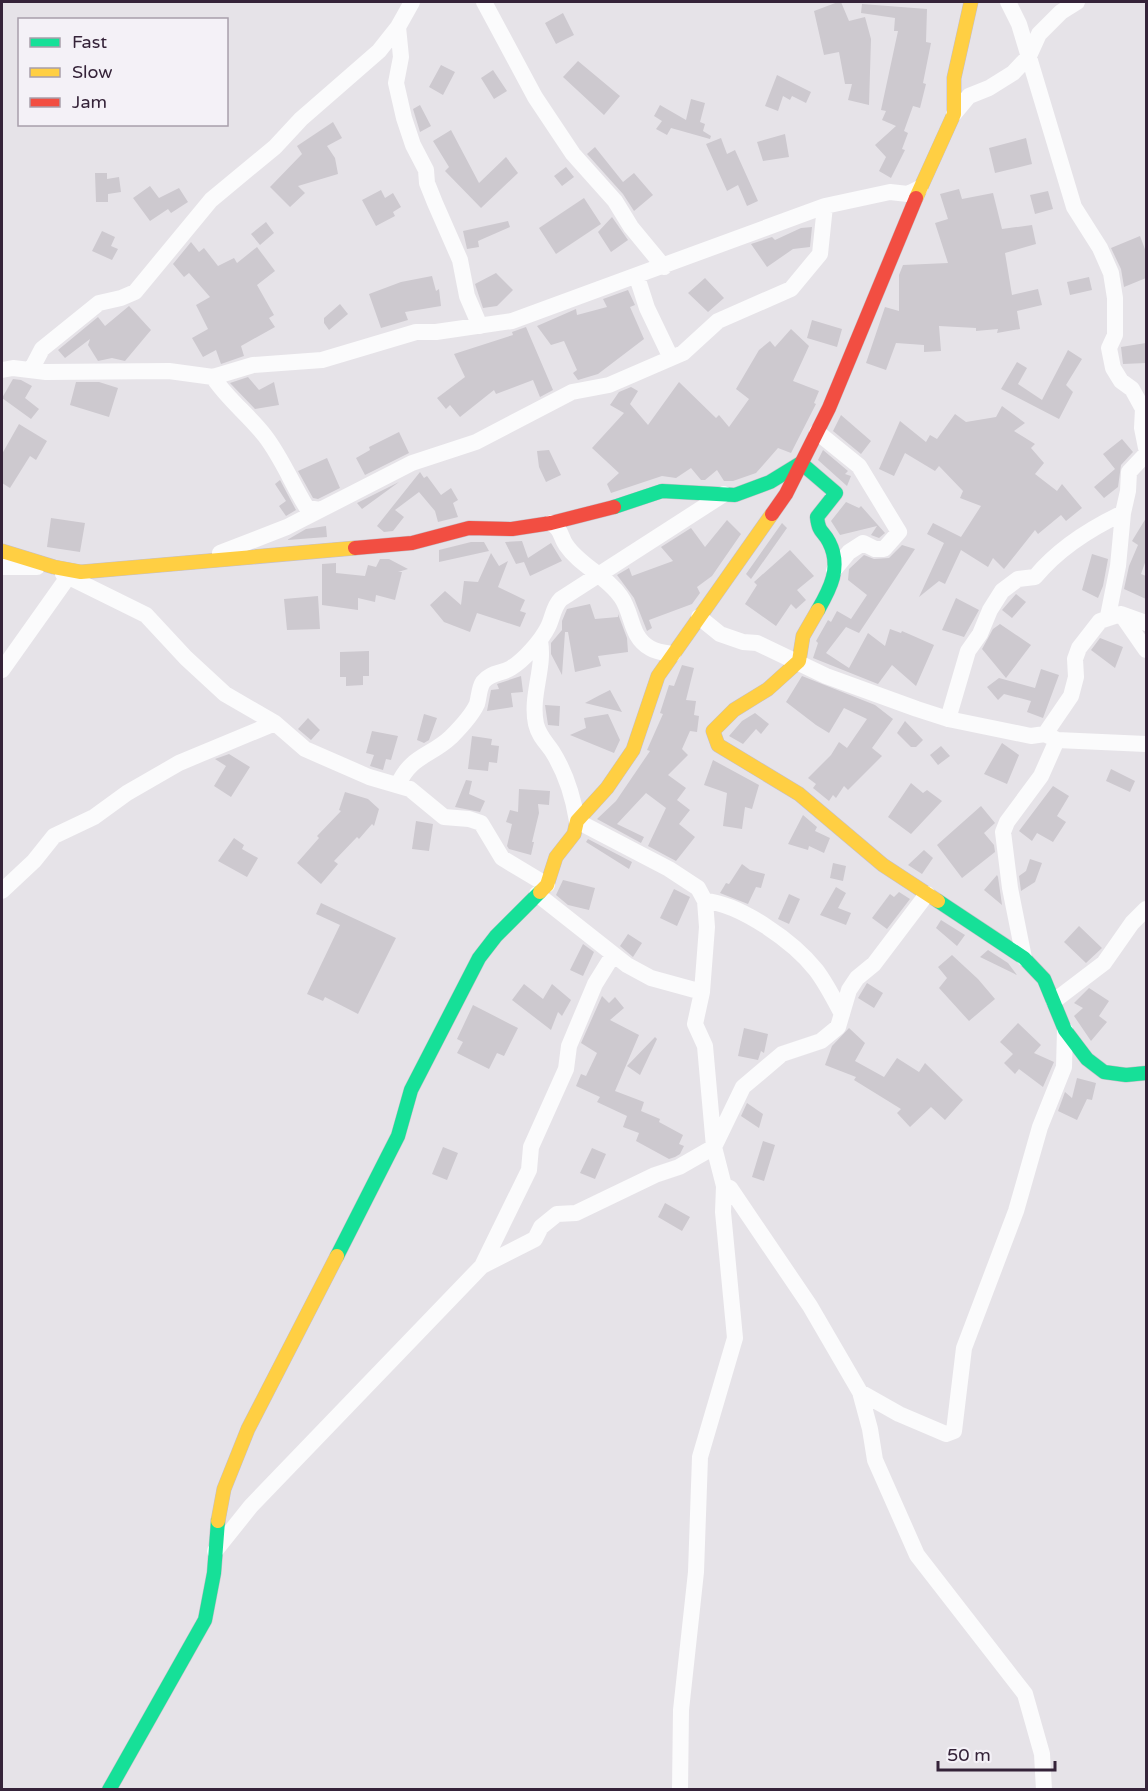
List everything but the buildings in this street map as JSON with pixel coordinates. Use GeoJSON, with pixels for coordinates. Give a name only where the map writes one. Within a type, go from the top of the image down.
{"type":"FeatureCollection","features":[{"type":"Feature","properties":{"kind":"street"},"geometry":{"type":"LineString","coordinates":[[31,370],[42,349],[99,303],[135,292],[211,200],[275,147],[301,120],[379,51],[398,27],[412,2]]}},
{"type":"Feature","properties":{"kind":"street"},"geometry":{"type":"LineString","coordinates":[[484,2],[535,97],[573,154],[615,201],[631,227],[664,267]]}},
{"type":"Feature","properties":{"kind":"street"},"geometry":{"type":"LineString","coordinates":[[954,114],[953,86],[971,2]]}},
{"type":"Feature","properties":{"kind":"street"},"geometry":{"type":"LineString","coordinates":[[1008,2],[1019,24],[1074,207],[1100,248],[1111,273],[1115,335],[1109,348],[1113,368],[1141,398],[1142,428],[1146,448]]}},
{"type":"Feature","properties":{"kind":"street"},"geometry":{"type":"LineString","coordinates":[[577,821],[607,788],[633,750],[658,676],[770,520],[786,494],[830,408],[920,188],[954,114],[969,96],[989,88],[1013,73],[1029,56],[1039,34],[1061,12],[1077,2]]}},
{"type":"Feature","properties":{"kind":"street"},"geometry":{"type":"LineString","coordinates":[[398,27],[401,57],[396,83],[404,118],[412,145],[426,171],[427,183],[460,260],[467,296],[480,326]]}},
{"type":"Feature","properties":{"kind":"street"},"geometry":{"type":"LineString","coordinates":[[2,370],[13,368],[169,371],[213,377],[253,365],[322,360],[416,332],[436,332],[512,321],[664,267],[713,245],[825,206],[890,192],[908,194],[920,188]]}},
{"type":"Feature","properties":{"kind":"street"},"geometry":{"type":"LineString","coordinates":[[188,564],[249,544],[429,456],[456,450],[484,438],[572,392],[609,385],[682,353],[718,321],[791,290],[820,254],[825,206]]}},
{"type":"Feature","properties":{"kind":"street"},"geometry":{"type":"LineString","coordinates":[[637,277],[671,358]]}},
{"type":"Feature","properties":{"kind":"street"},"geometry":{"type":"LineString","coordinates":[[213,377],[222,391],[263,433],[281,457],[307,507],[320,510]]}},
{"type":"Feature","properties":{"kind":"street"},"geometry":{"type":"LineString","coordinates":[[817,432],[859,466],[899,532],[884,549],[876,549],[863,543],[849,552],[834,570]]}},
{"type":"Feature","properties":{"kind":"street"},"geometry":{"type":"LineString","coordinates":[[1146,454],[1129,472],[1123,513],[1115,615],[1146,650]]}},
{"type":"Feature","properties":{"kind":"street"},"geometry":{"type":"LineString","coordinates":[[2,551],[54,567],[81,572],[412,543],[469,528],[512,529],[551,523],[628,503],[662,491],[735,495],[754,489],[801,463]]}},
{"type":"Feature","properties":{"kind":"street"},"geometry":{"type":"LineString","coordinates":[[801,463],[836,494],[817,517],[819,531],[829,541],[834,581],[802,636],[799,661],[785,676],[734,710],[713,731],[718,745],[799,794],[863,850],[1024,958],[1044,979],[1065,1030],[1087,1059],[1104,1072],[1126,1075],[1146,1073]]}},
{"type":"Feature","properties":{"kind":"street"},"geometry":{"type":"LineString","coordinates":[[398,785],[404,772],[419,757],[439,747],[452,736],[476,706],[482,684],[492,674],[511,668],[540,641],[548,627],[555,606],[561,599],[602,575],[724,494]]}},
{"type":"Feature","properties":{"kind":"street"},"geometry":{"type":"LineString","coordinates":[[948,719],[968,651],[1002,591],[1018,579],[1035,577],[1048,561],[1080,536],[1123,513]]}},
{"type":"Feature","properties":{"kind":"street"},"geometry":{"type":"LineString","coordinates":[[551,523],[560,529],[566,545],[582,561],[602,575],[630,609],[634,633],[650,649],[673,654]]}},
{"type":"Feature","properties":{"kind":"street"},"geometry":{"type":"LineString","coordinates":[[2,567],[54,567],[68,577],[146,615],[186,658],[225,694],[275,723],[305,749],[369,777],[410,789],[444,818],[469,819],[481,823],[502,858],[542,890],[613,955],[651,978],[702,992]]}},
{"type":"Feature","properties":{"kind":"street"},"geometry":{"type":"LineString","coordinates":[[2,670],[68,577]]}},
{"type":"Feature","properties":{"kind":"street"},"geometry":{"type":"LineString","coordinates":[[1024,958],[1010,888],[1003,832],[1007,822],[1041,776],[1051,737],[1071,696],[1076,677],[1075,659],[1079,648],[1100,621],[1115,615],[1146,623]]}},
{"type":"Feature","properties":{"kind":"street"},"geometry":{"type":"LineString","coordinates":[[699,617],[720,634],[757,644],[826,675],[948,719],[1031,736],[1146,744]]}},
{"type":"Feature","properties":{"kind":"street"},"geometry":{"type":"LineString","coordinates":[[109,1790],[205,1620],[224,1489],[248,1429],[398,1136],[411,1090],[479,958],[496,936],[542,890],[556,857],[574,834],[577,821],[569,787],[552,751],[539,736],[535,721],[534,705],[542,652],[540,641]]}},
{"type":"Feature","properties":{"kind":"street"},"geometry":{"type":"LineString","coordinates":[[2,891],[34,861],[54,836],[94,817],[127,794],[179,764],[275,723]]}},
{"type":"Feature","properties":{"kind":"street"},"geometry":{"type":"LineString","coordinates":[[577,821],[677,874],[698,888],[705,901],[707,927],[702,992],[695,1024],[705,1046],[714,1147],[724,1186],[723,1212],[735,1338],[700,1457],[696,1572],[681,1710],[680,1790]]}},
{"type":"Feature","properties":{"kind":"street"},"geometry":{"type":"LineString","coordinates":[[482,1266],[535,1239],[548,1219],[557,1215],[576,1213],[655,1175],[679,1167],[714,1147],[743,1087],[782,1054],[830,1036],[838,1027],[849,990],[857,978],[874,964],[927,894]]}},
{"type":"Feature","properties":{"kind":"street"},"geometry":{"type":"LineString","coordinates":[[705,901],[719,902],[783,939],[816,970],[843,1014]]}},
{"type":"Feature","properties":{"kind":"street"},"geometry":{"type":"LineString","coordinates":[[1054,1000],[1099,968],[1112,954],[1132,923],[1146,909]]}},
{"type":"Feature","properties":{"kind":"street"},"geometry":{"type":"LineString","coordinates":[[215,1551],[251,1506],[482,1266],[530,1170],[531,1147],[566,1069],[568,1046],[595,984],[613,955]]}},
{"type":"Feature","properties":{"kind":"street"},"geometry":{"type":"LineString","coordinates":[[860,1392],[899,1414],[946,1434],[954,1431],[964,1348],[1017,1210],[1040,1126],[1064,1067],[1065,1030]]}},
{"type":"Feature","properties":{"kind":"street"},"geometry":{"type":"LineString","coordinates":[[724,1186],[730,1188],[772,1247],[860,1392],[875,1460],[917,1555],[1025,1694],[1042,1754],[1044,1790]]}},
{"type":"Feature","properties":{"kind":"traffic: fast"},"geometry":{"type":"LineString","coordinates":[[614,507],[662,491],[735,495],[770,482],[801,463],[836,493],[817,517],[820,529],[833,551],[834,560],[833,577],[818,610]]}},
{"type":"Feature","properties":{"kind":"traffic: fast"},"geometry":{"type":"LineString","coordinates":[[337,1256],[398,1136],[411,1090],[479,958],[496,936],[540,892]]}},
{"type":"Feature","properties":{"kind":"traffic: fast"},"geometry":{"type":"LineString","coordinates":[[938,901],[1024,958],[1044,979],[1065,1030],[1087,1059],[1104,1072],[1126,1075],[1146,1073]]}},
{"type":"Feature","properties":{"kind":"traffic: fast"},"geometry":{"type":"LineString","coordinates":[[109,1790],[205,1620],[214,1573],[218,1521]]}},
{"type":"Feature","properties":{"kind":"traffic: slow"},"geometry":{"type":"LineString","coordinates":[[916,198],[954,114],[954,78],[971,2]]}},
{"type":"Feature","properties":{"kind":"traffic: slow"},"geometry":{"type":"LineString","coordinates":[[540,892],[547,885],[556,857],[574,834],[577,821],[607,788],[633,750],[658,676],[772,514]]}},
{"type":"Feature","properties":{"kind":"traffic: slow"},"geometry":{"type":"LineString","coordinates":[[2,551],[54,567],[81,572],[355,548]]}},
{"type":"Feature","properties":{"kind":"traffic: slow"},"geometry":{"type":"LineString","coordinates":[[818,610],[803,636],[799,661],[768,689],[734,710],[713,731],[718,745],[799,794],[883,865],[938,901]]}},
{"type":"Feature","properties":{"kind":"traffic: slow"},"geometry":{"type":"LineString","coordinates":[[218,1521],[224,1489],[248,1429],[337,1256]]}},
{"type":"Feature","properties":{"kind":"traffic: jam"},"geometry":{"type":"LineString","coordinates":[[772,514],[786,494],[829,408],[916,198]]}},
{"type":"Feature","properties":{"kind":"traffic: jam"},"geometry":{"type":"LineString","coordinates":[[355,548],[412,543],[469,528],[512,529],[551,523],[614,507]]}}]}
